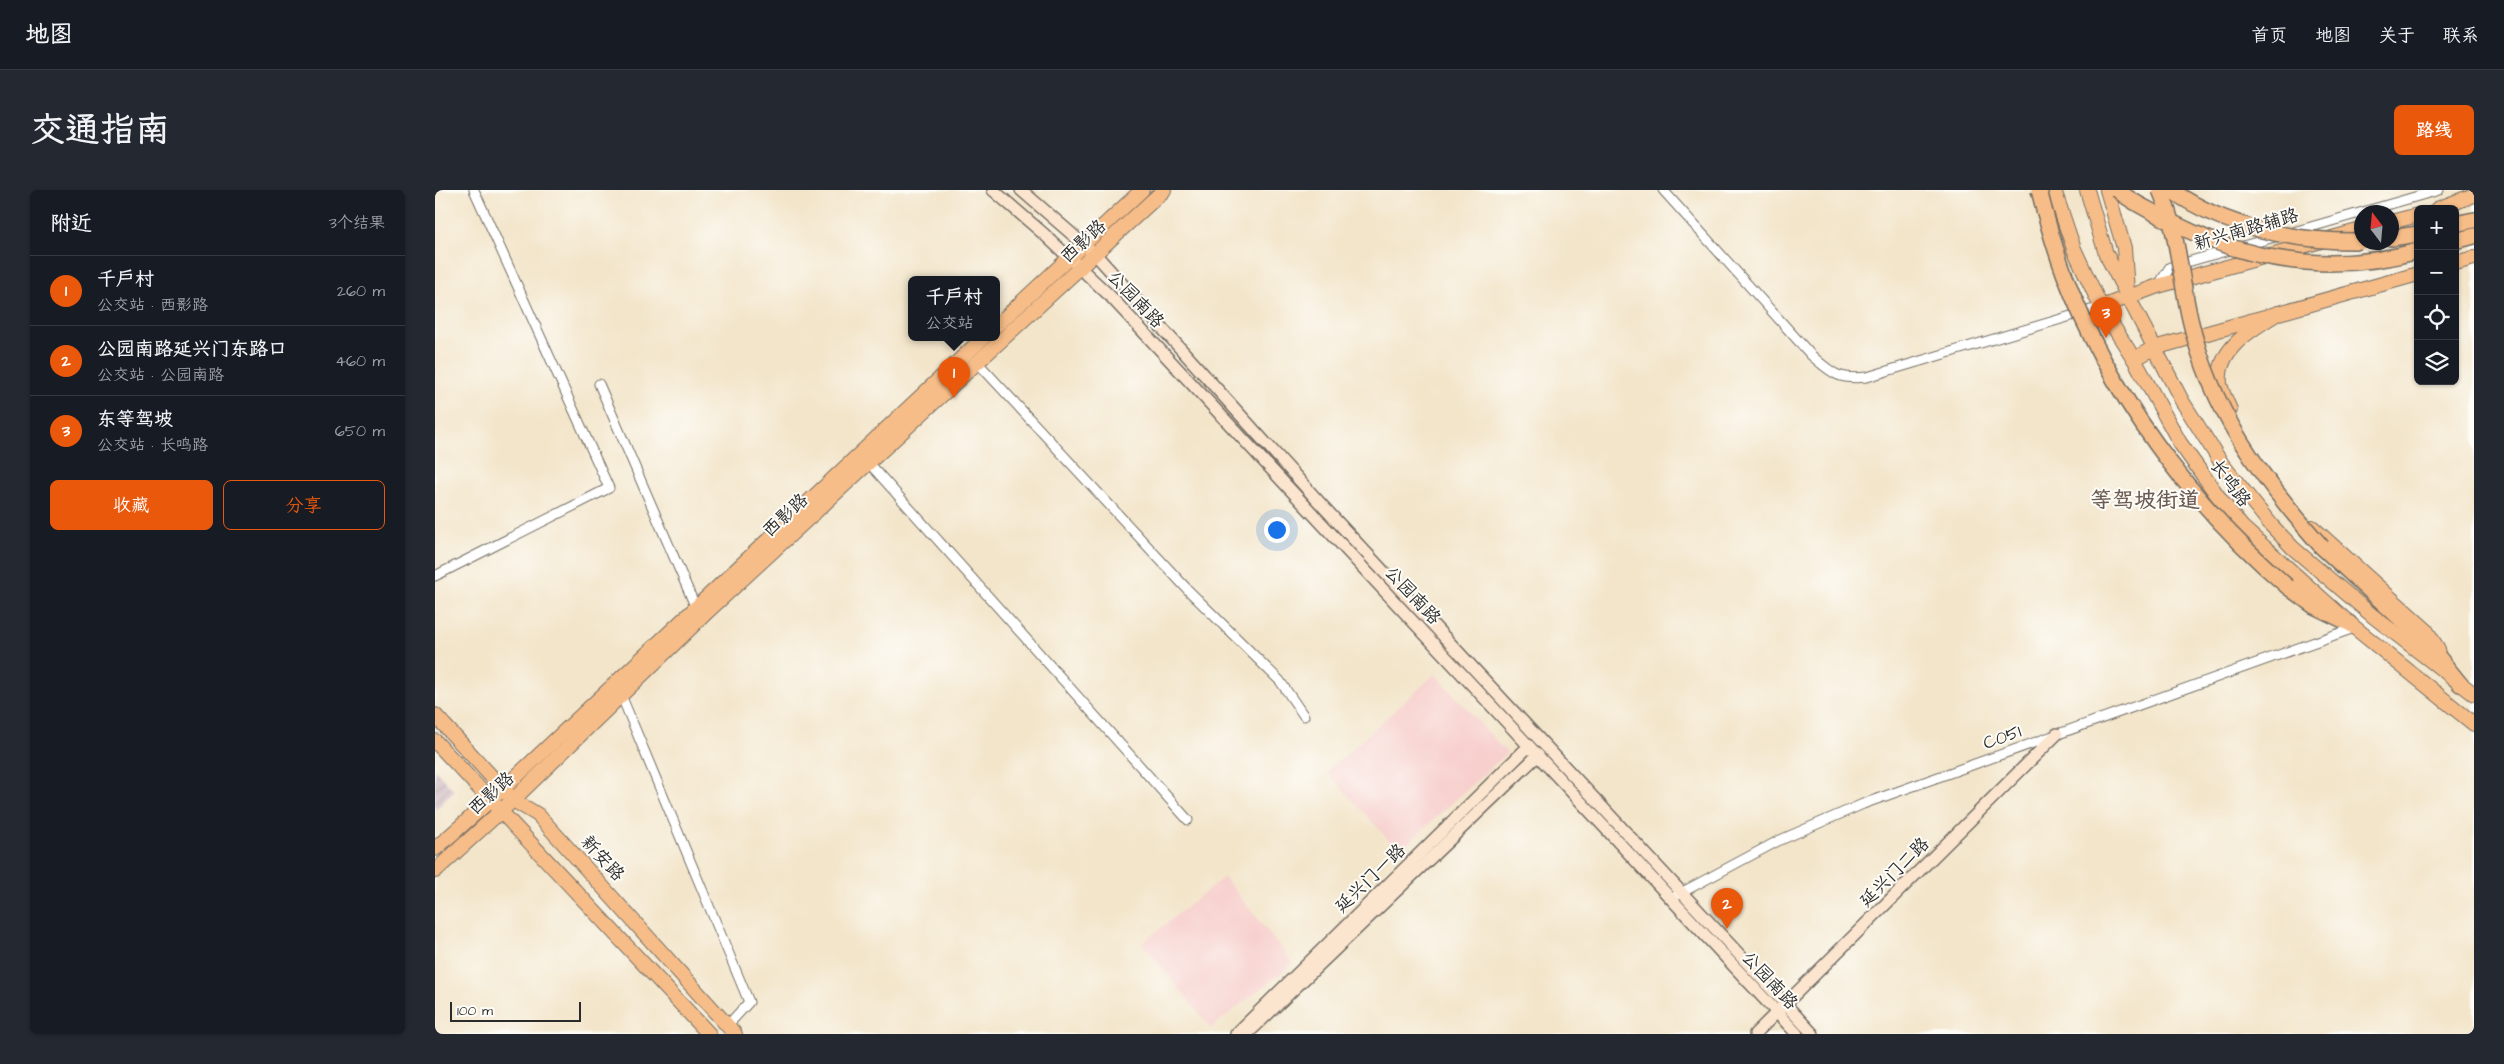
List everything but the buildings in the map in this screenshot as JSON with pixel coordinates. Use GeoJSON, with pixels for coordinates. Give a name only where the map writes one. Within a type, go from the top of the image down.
{"type":"FeatureCollection","features":[{"type":"Feature","properties":{"kind":"highway"},"geometry":{"type":"LineString","coordinates":[[2039,190],[2064,274],[2113,376],[2146,430],[2183,480],[2264,567],[2314,606],[2351,625]]}},
{"type":"Feature","properties":{"kind":"highway"},"geometry":{"type":"LineString","coordinates":[[2117,190],[2171,222],[2202,237],[2246,253],[2299,262],[2355,264],[2385,260],[2414,252]]}},
{"type":"Feature","properties":{"kind":"highway"},"geometry":{"type":"LineString","coordinates":[[2160,190],[2168,209],[2190,321],[2207,374],[2229,424],[2279,499],[2322,547],[2427,644],[2460,684]]}},
{"type":"Feature","properties":{"kind":"highway"},"geometry":{"type":"LineString","coordinates":[[2171,190],[2185,200],[2237,223],[2291,237],[2330,242],[2354,241]]}},
{"type":"Feature","properties":{"kind":"highway"},"geometry":{"type":"LineString","coordinates":[[2459,223],[2474,220]]}},
{"type":"Feature","properties":{"kind":"highway"},"geometry":{"type":"LineString","coordinates":[[2399,237],[2414,235]]}},
{"type":"Feature","properties":{"kind":"highway"},"geometry":{"type":"LineString","coordinates":[[2459,240],[2474,236]]}},
{"type":"Feature","properties":{"kind":"main road","name":"公园南路"},"geometry":{"type":"LineString","coordinates":[[993,190],[1082,268],[1797,1034]]}},
{"type":"Feature","properties":{"kind":"main road","name":"公园南路"},"geometry":{"type":"LineString","coordinates":[[1021,190],[1096,255],[1313,495],[1813,1034]]}},
{"type":"Feature","properties":{"kind":"main road","name":"西影路"},"geometry":{"type":"LineString","coordinates":[[1000,322],[1142,190]]}},
{"type":"Feature","properties":{"kind":"main road","name":"西影路"},"geometry":{"type":"LineString","coordinates":[[435,871],[513,800],[709,610],[1082,268],[1164,190]]}},
{"type":"Feature","properties":{"kind":"main road","name":"长鸣路"},"geometry":{"type":"LineString","coordinates":[[2054,190],[2074,249],[2101,307],[2134,359],[2180,443],[2199,472],[2242,527],[2351,625],[2474,724]]}},
{"type":"Feature","properties":{"kind":"main road","name":"长鸣路"},"geometry":{"type":"LineString","coordinates":[[2087,190],[2106,254],[2127,297],[2182,401],[2221,464],[2272,526],[2305,559],[2367,611],[2474,694]]}},
{"type":"Feature","properties":{"kind":"main road"},"geometry":{"type":"LineString","coordinates":[[2107,190],[2125,248],[2127,297]]}},
{"type":"Feature","properties":{"kind":"main road"},"geometry":{"type":"LineString","coordinates":[[2448,205],[2474,195]]}},
{"type":"Feature","properties":{"kind":"main road"},"geometry":{"type":"LineString","coordinates":[[2456,205],[2474,200]]}},
{"type":"Feature","properties":{"kind":"main road"},"geometry":{"type":"LineString","coordinates":[[2399,220],[2414,216]]}},
{"type":"Feature","properties":{"kind":"main road"},"geometry":{"type":"LineString","coordinates":[[2101,307],[2158,286],[2354,232]]}},
{"type":"Feature","properties":{"kind":"main road"},"geometry":{"type":"LineString","coordinates":[[2459,263],[2474,258]]}},
{"type":"Feature","properties":{"kind":"main road"},"geometry":{"type":"LineString","coordinates":[[2134,359],[2155,348],[2414,275]]}},
{"type":"Feature","properties":{"kind":"main road"},"geometry":{"type":"LineString","coordinates":[[2278,313],[2253,328],[2231,348],[2221,364],[2221,385],[2235,422],[2256,458],[2281,492],[2313,528],[2425,630],[2460,684]]}},
{"type":"Feature","properties":{"kind":"main road","name":"西影路"},"geometry":{"type":"LineString","coordinates":[[435,849],[503,789],[980,341]]}},
{"type":"Feature","properties":{"kind":"main road","name":"新安路"},"geometry":{"type":"LineString","coordinates":[[435,715],[513,800],[538,815],[731,1030]]}},
{"type":"Feature","properties":{"kind":"main road","name":"延兴门二路"},"geometry":{"type":"LineString","coordinates":[[1755,1034],[2057,734]]}},
{"type":"Feature","properties":{"kind":"main road"},"geometry":{"type":"LineString","coordinates":[[435,741],[489,801],[709,1034]]}},
{"type":"Feature","properties":{"kind":"main road","name":"延兴门一路"},"geometry":{"type":"LineString","coordinates":[[1236,1034],[1529,746]]}},
{"type":"Feature","properties":{"kind":"main road","name":"延兴门一路"},"geometry":{"type":"LineString","coordinates":[[1247,1034],[1537,755]]}},
{"type":"Feature","properties":{"kind":"street"},"geometry":{"type":"LineString","coordinates":[[435,576],[609,488],[473,190]]}},
{"type":"Feature","properties":{"kind":"street"},"geometry":{"type":"LineString","coordinates":[[1663,190],[1811,355],[1830,372],[1847,379],[1867,377],[2101,307]]}},
{"type":"Feature","properties":{"kind":"street","name":"新兴南路辅路"},"geometry":{"type":"LineString","coordinates":[[2158,286],[2170,267],[2439,190]]}},
{"type":"Feature","properties":{"kind":"street"},"geometry":{"type":"LineString","coordinates":[[978,363],[1188,590],[1280,681],[1304,716]]}},
{"type":"Feature","properties":{"kind":"street"},"geometry":{"type":"LineString","coordinates":[[599,384],[696,608]]}},
{"type":"Feature","properties":{"kind":"street"},"geometry":{"type":"LineString","coordinates":[[869,464],[1188,820]]}},
{"type":"Feature","properties":{"kind":"street","name":"C051"},"geometry":{"type":"LineString","coordinates":[[1671,898],[1778,841],[1863,804],[2351,625]]}},
{"type":"Feature","properties":{"kind":"street"},"geometry":{"type":"LineString","coordinates":[[621,695],[749,1002],[731,1030]]}},
{"type":"Feature","properties":{"kind":"shaded area"},"geometry":{"type":"Polygon","coordinates":[[[1435,674],[1507,753],[1399,851],[1327,772],[1435,674]]]}},
{"type":"Feature","properties":{"kind":"shaded area"},"geometry":{"type":"Polygon","coordinates":[[[435,770],[454,791],[435,810],[435,770]]]}},
{"type":"Feature","properties":{"kind":"shaded area"},"geometry":{"type":"Polygon","coordinates":[[[1224,877],[1293,963],[1211,1028],[1142,943],[1224,877]]]}},
{"type":"Feature","properties":{"kind":"place","name":"东等驾坡"},"geometry":{"type":"Point","coordinates":[2106,338]}},
{"type":"Feature","properties":{"kind":"place","name":"千户村"},"geometry":{"type":"Point","coordinates":[954,398]}},
{"type":"Feature","properties":{"kind":"place","name":"公园南路延兴门东路口"},"geometry":{"type":"Point","coordinates":[1727,929]}},
{"type":"Feature","properties":{"kind":"district","name":"等驾坡街道"},"geometry":{"type":"Point","coordinates":[2145,499]}}]}
